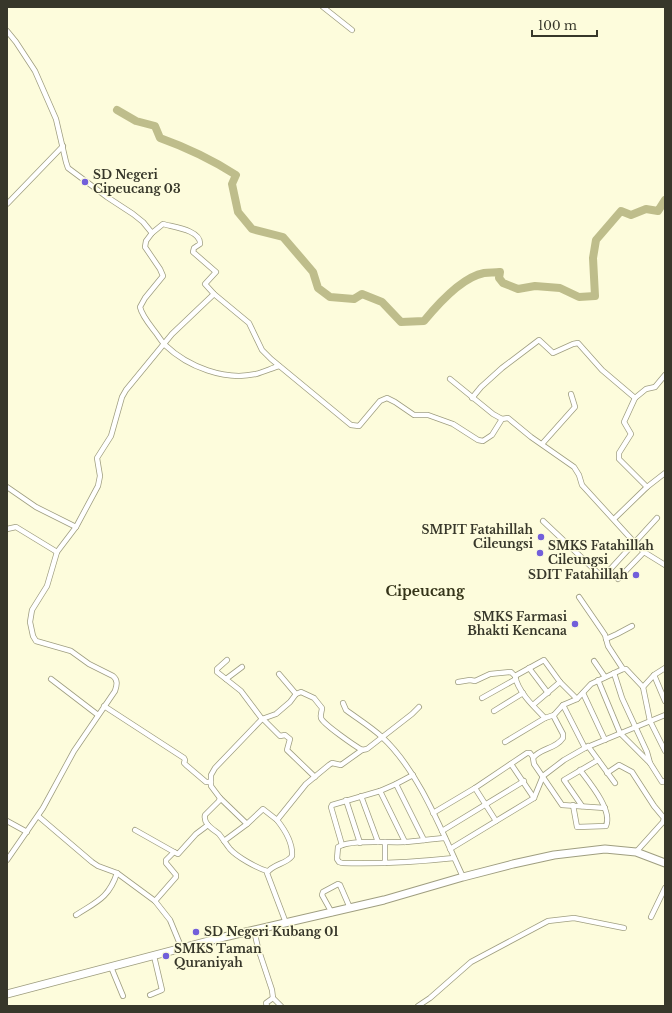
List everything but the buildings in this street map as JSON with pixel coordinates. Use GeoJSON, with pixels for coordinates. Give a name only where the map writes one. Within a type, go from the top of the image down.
{"type":"FeatureCollection","features":[{"type":"Feature","properties":{"kind":"street"},"geometry":{"type":"LineString","coordinates":[[323,7],[352,30]]}},
{"type":"Feature","properties":{"kind":"street"},"geometry":{"type":"LineString","coordinates":[[7,31],[36,71],[56,119],[66,162],[71,171],[134,214],[152,233]]}},
{"type":"Feature","properties":{"kind":"street"},"geometry":{"type":"LineString","coordinates":[[7,204],[63,146]]}},
{"type":"Feature","properties":{"kind":"street"},"geometry":{"type":"LineString","coordinates":[[279,366],[256,374],[245,375],[212,371],[190,363],[164,344],[150,325],[140,307],[145,298],[163,276],[160,268],[145,247],[146,241],[152,233],[163,224],[178,229],[186,229],[198,237],[200,244],[193,251],[200,260],[215,271],[205,284],[214,294],[249,323],[262,350],[271,359],[345,421],[355,426],[359,426],[380,402],[387,398],[414,415],[428,415],[453,424],[478,440],[483,441],[492,435],[502,419]]}},
{"type":"Feature","properties":{"kind":"street"},"geometry":{"type":"LineString","coordinates":[[7,860],[38,816],[74,751],[115,691],[117,684],[116,678],[109,673],[89,664],[71,651],[39,642],[34,639],[31,632],[31,614],[47,586],[57,552],[76,527],[98,486],[100,476],[97,458],[111,436],[124,393],[133,380],[164,344],[214,294]]}},
{"type":"Feature","properties":{"kind":"street"},"geometry":{"type":"LineString","coordinates":[[472,398],[481,387],[502,368],[539,340],[553,353],[573,344],[579,344],[602,370],[635,398]]}},
{"type":"Feature","properties":{"kind":"street"},"geometry":{"type":"LineString","coordinates":[[647,487],[620,462],[618,456],[631,434],[624,422],[635,398],[646,389],[655,387],[665,375]]}},
{"type":"Feature","properties":{"kind":"street"},"geometry":{"type":"LineString","coordinates":[[450,379],[493,414],[502,419],[508,418],[531,437],[574,468],[579,475],[582,485],[634,542],[644,552],[665,565]]}},
{"type":"Feature","properties":{"kind":"street"},"geometry":{"type":"LineString","coordinates":[[542,444],[575,407],[571,394]]}},
{"type":"Feature","properties":{"kind":"street"},"geometry":{"type":"LineString","coordinates":[[614,519],[647,487],[665,473]]}},
{"type":"Feature","properties":{"kind":"street"},"geometry":{"type":"LineString","coordinates":[[7,487],[36,507],[76,527]]}},
{"type":"Feature","properties":{"kind":"street"},"geometry":{"type":"LineString","coordinates":[[543,521],[602,576],[605,575],[657,518]]}},
{"type":"Feature","properties":{"kind":"street"},"geometry":{"type":"LineString","coordinates":[[7,528],[16,528],[57,552]]}},
{"type":"Feature","properties":{"kind":"street"},"geometry":{"type":"LineString","coordinates":[[618,578],[644,552]]}},
{"type":"Feature","properties":{"kind":"street"},"geometry":{"type":"LineString","coordinates":[[579,597],[601,629],[608,646],[623,670]]}},
{"type":"Feature","properties":{"kind":"street"},"geometry":{"type":"LineString","coordinates":[[606,639],[632,626]]}},
{"type":"Feature","properties":{"kind":"street"},"geometry":{"type":"LineString","coordinates":[[227,660],[217,670],[241,691],[263,719],[279,736],[281,737],[285,735],[290,739],[287,750],[315,777]]}},
{"type":"Feature","properties":{"kind":"street"},"geometry":{"type":"LineString","coordinates":[[482,698],[544,660],[560,682],[577,699]]}},
{"type":"Feature","properties":{"kind":"street"},"geometry":{"type":"LineString","coordinates":[[594,661],[605,677]]}},
{"type":"Feature","properties":{"kind":"street"},"geometry":{"type":"LineString","coordinates":[[226,679],[242,667]]}},
{"type":"Feature","properties":{"kind":"street"},"geometry":{"type":"LineString","coordinates":[[529,668],[548,692]]}},
{"type":"Feature","properties":{"kind":"street"},"geometry":{"type":"LineString","coordinates":[[643,687],[654,675],[665,668]]}},
{"type":"Feature","properties":{"kind":"street"},"geometry":{"type":"LineString","coordinates":[[505,742],[554,714],[563,705],[577,699],[591,684],[626,669],[643,687],[650,721],[665,751]]}},
{"type":"Feature","properties":{"kind":"street"},"geometry":{"type":"LineString","coordinates":[[458,682],[470,680],[475,681],[486,675],[509,672],[515,677],[523,693],[545,718]]}},
{"type":"Feature","properties":{"kind":"street"},"geometry":{"type":"LineString","coordinates":[[614,673],[622,698],[650,758],[650,763]]}},
{"type":"Feature","properties":{"kind":"street"},"geometry":{"type":"LineString","coordinates":[[279,674],[296,694]]}},
{"type":"Feature","properties":{"kind":"street"},"geometry":{"type":"LineString","coordinates":[[654,675],[665,701]]}},
{"type":"Feature","properties":{"kind":"street"},"geometry":{"type":"LineString","coordinates":[[51,679],[98,715]]}},
{"type":"Feature","properties":{"kind":"street"},"geometry":{"type":"LineString","coordinates":[[598,680],[620,733],[650,763],[662,782],[665,781]]}},
{"type":"Feature","properties":{"kind":"street"},"geometry":{"type":"LineString","coordinates":[[533,705],[560,682]]}},
{"type":"Feature","properties":{"kind":"street"},"geometry":{"type":"LineString","coordinates":[[247,824],[212,790],[210,782],[211,775],[220,762],[236,748],[263,719],[276,714],[290,702],[296,694],[301,692],[314,698],[322,708],[321,715],[323,721],[362,750]]}},
{"type":"Feature","properties":{"kind":"street"},"geometry":{"type":"LineString","coordinates":[[494,711],[523,693]]}},
{"type":"Feature","properties":{"kind":"street"},"geometry":{"type":"LineString","coordinates":[[583,693],[605,740]]}},
{"type":"Feature","properties":{"kind":"street"},"geometry":{"type":"LineString","coordinates":[[343,703],[346,710],[382,737],[413,774],[463,877]]}},
{"type":"Feature","properties":{"kind":"street"},"geometry":{"type":"LineString","coordinates":[[563,705],[586,747],[615,783]]}},
{"type":"Feature","properties":{"kind":"street"},"geometry":{"type":"LineString","coordinates":[[104,706],[184,758],[184,763],[186,765],[206,782],[210,782]]}},
{"type":"Feature","properties":{"kind":"street"},"geometry":{"type":"LineString","coordinates":[[277,820],[306,784],[332,763],[341,765],[362,750],[367,749],[412,714],[419,706]]}},
{"type":"Feature","properties":{"kind":"street"},"geometry":{"type":"LineString","coordinates":[[533,757],[557,744],[563,738],[563,734],[554,717],[554,714]]}},
{"type":"Feature","properties":{"kind":"street"},"geometry":{"type":"LineString","coordinates":[[450,848],[534,798],[543,776],[564,760],[586,747],[665,715]]}},
{"type":"Feature","properties":{"kind":"street"},"geometry":{"type":"LineString","coordinates":[[433,813],[475,788],[528,753],[533,757],[534,764],[562,805],[605,808]]}},
{"type":"Feature","properties":{"kind":"street"},"geometry":{"type":"LineString","coordinates":[[582,806],[564,780],[598,760]]}},
{"type":"Feature","properties":{"kind":"street"},"geometry":{"type":"LineString","coordinates":[[511,764],[524,781],[534,798]]}},
{"type":"Feature","properties":{"kind":"street"},"geometry":{"type":"LineString","coordinates":[[607,773],[619,765],[632,772],[654,806],[664,818],[665,821],[636,852]]}},
{"type":"Feature","properties":{"kind":"street"},"geometry":{"type":"LineString","coordinates":[[573,805],[576,826],[606,826],[608,820],[605,808],[580,770]]}},
{"type":"Feature","properties":{"kind":"street"},"geometry":{"type":"LineString","coordinates":[[342,845],[331,806],[333,804],[396,784],[413,774]]}},
{"type":"Feature","properties":{"kind":"street"},"geometry":{"type":"LineString","coordinates":[[442,831],[524,781]]}},
{"type":"Feature","properties":{"kind":"street"},"geometry":{"type":"LineString","coordinates":[[396,784],[424,840]]}},
{"type":"Feature","properties":{"kind":"street"},"geometry":{"type":"LineString","coordinates":[[475,788],[486,803],[496,821]]}},
{"type":"Feature","properties":{"kind":"street"},"geometry":{"type":"LineString","coordinates":[[380,790],[405,842]]}},
{"type":"Feature","properties":{"kind":"street"},"geometry":{"type":"LineString","coordinates":[[361,796],[378,842]]}},
{"type":"Feature","properties":{"kind":"street"},"geometry":{"type":"LineString","coordinates":[[220,798],[219,801],[205,815],[205,821],[231,850],[252,864],[267,871]]}},
{"type":"Feature","properties":{"kind":"street"},"geometry":{"type":"LineString","coordinates":[[346,800],[360,842]]}},
{"type":"Feature","properties":{"kind":"street"},"geometry":{"type":"LineString","coordinates":[[224,841],[247,824],[263,809],[277,820],[283,828],[290,841],[292,856],[290,859],[267,871]]}},
{"type":"Feature","properties":{"kind":"street"},"geometry":{"type":"LineString","coordinates":[[38,816],[92,862],[116,873],[155,901],[170,920],[182,948]]}},
{"type":"Feature","properties":{"kind":"street"},"geometry":{"type":"LineString","coordinates":[[7,821],[27,832]]}},
{"type":"Feature","properties":{"kind":"street"},"geometry":{"type":"LineString","coordinates":[[136,830],[178,854],[196,834],[208,825]]}},
{"type":"Feature","properties":{"kind":"street"},"geometry":{"type":"LineString","coordinates":[[445,838],[405,842],[360,842],[342,845],[338,846],[337,859],[340,863],[385,863],[454,858]]}},
{"type":"Feature","properties":{"kind":"street"},"geometry":{"type":"LineString","coordinates":[[385,842],[385,863]]}},
{"type":"Feature","properties":{"kind":"street"},"geometry":{"type":"LineString","coordinates":[[7,994],[254,930],[384,900],[463,877],[554,855],[605,849],[636,852],[665,863]]}},
{"type":"Feature","properties":{"kind":"street"},"geometry":{"type":"LineString","coordinates":[[155,901],[176,877],[166,863],[166,860],[174,852]]}},
{"type":"Feature","properties":{"kind":"street"},"geometry":{"type":"LineString","coordinates":[[267,871],[267,875],[286,923]]}},
{"type":"Feature","properties":{"kind":"street"},"geometry":{"type":"LineString","coordinates":[[76,915],[99,902],[111,888],[116,873]]}},
{"type":"Feature","properties":{"kind":"street"},"geometry":{"type":"LineString","coordinates":[[332,913],[322,895],[323,892],[338,884],[340,885],[350,908]]}},
{"type":"Feature","properties":{"kind":"street"},"geometry":{"type":"LineString","coordinates":[[651,917],[665,888]]}},
{"type":"Feature","properties":{"kind":"street"},"geometry":{"type":"LineString","coordinates":[[418,1006],[430,998],[471,962],[548,921],[574,918],[624,928]]}},
{"type":"Feature","properties":{"kind":"street"},"geometry":{"type":"LineString","coordinates":[[254,930],[273,998],[281,1006]]}},
{"type":"Feature","properties":{"kind":"street"},"geometry":{"type":"LineString","coordinates":[[150,995],[162,990],[154,956]]}},
{"type":"Feature","properties":{"kind":"street"},"geometry":{"type":"LineString","coordinates":[[111,967],[123,996]]}},
{"type":"Feature","properties":{"kind":"street"},"geometry":{"type":"LineString","coordinates":[[266,1005],[273,998]]}},
{"type":"Feature","properties":{"kind":"waterway"},"geometry":{"type":"LineString","coordinates":[[117,110],[136,121],[155,126],[160,138],[199,154],[236,175],[232,184],[238,212],[252,229],[283,237],[313,272],[318,288],[330,297],[354,299],[362,294],[382,302],[401,322],[424,321],[443,299],[459,285],[467,280],[486,273],[500,272],[499,278],[503,283],[518,289],[535,286],[560,288],[579,297],[595,296],[593,258],[596,240],[621,211],[631,215],[646,209],[658,211],[665,200]]}},
{"type":"Feature","properties":{"kind":"place","name":"SD Negeri Cipeucang 03"},"geometry":{"type":"Point","coordinates":[85,182]}},
{"type":"Feature","properties":{"kind":"place","name":"SMPIT Fatahillah Cileungsi"},"geometry":{"type":"Point","coordinates":[541,537]}},
{"type":"Feature","properties":{"kind":"place","name":"SMKS Fatahillah Cileungsi"},"geometry":{"type":"Point","coordinates":[540,553]}},
{"type":"Feature","properties":{"kind":"place","name":"SDIT Fatahillah"},"geometry":{"type":"Point","coordinates":[636,575]}},
{"type":"Feature","properties":{"kind":"place","name":"SMKS Farmasi Bhakti Kencana"},"geometry":{"type":"Point","coordinates":[575,624]}},
{"type":"Feature","properties":{"kind":"place","name":"SD Negeri Kubang 01"},"geometry":{"type":"Point","coordinates":[196,932]}},
{"type":"Feature","properties":{"kind":"place","name":"SMKS Taman Quraniyah"},"geometry":{"type":"Point","coordinates":[166,956]}},
{"type":"Feature","properties":{"kind":"district","name":"Cipeucang"},"geometry":{"type":"Point","coordinates":[425,591]}}]}
